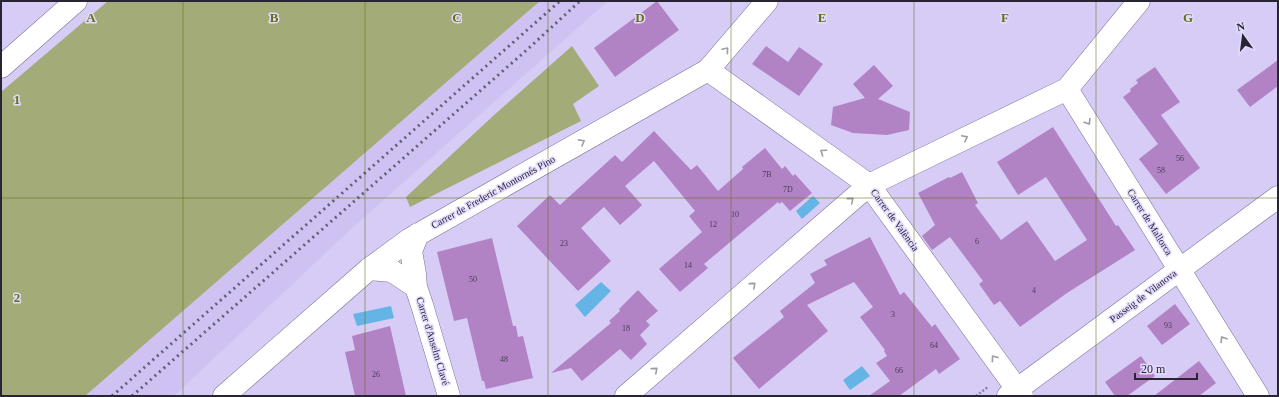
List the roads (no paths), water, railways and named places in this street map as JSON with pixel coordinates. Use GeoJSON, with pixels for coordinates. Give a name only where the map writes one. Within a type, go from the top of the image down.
{"type":"FeatureCollection","features":[{"type":"Feature","properties":{"kind":"street"},"geometry":{"type":"LineString","coordinates":[[1,67],[76,1]]}},
{"type":"Feature","properties":{"kind":"street","name":"Carrer de Frederic Montornés Pino"},"geometry":{"type":"LineString","coordinates":[[224,396],[368,269],[418,234],[708,70],[767,1]]}},
{"type":"Feature","properties":{"kind":"street"},"geometry":{"type":"LineString","coordinates":[[626,396],[869,185],[1067,89],[1139,1]]}},
{"type":"Feature","properties":{"kind":"street","name":"Carrer de València"},"geometry":{"type":"LineString","coordinates":[[708,70],[869,185],[1016,394]]}},
{"type":"Feature","properties":{"kind":"street","name":"Carrer de Mallorca"},"geometry":{"type":"LineString","coordinates":[[1067,89],[1258,396]]}},
{"type":"Feature","properties":{"kind":"street","name":"Passeig de Vilanova"},"geometry":{"type":"LineString","coordinates":[[1016,394],[1180,269],[1278,197]]}},
{"type":"Feature","properties":{"kind":"street","name":"Carrer d'Anselm Clavé"},"geometry":{"type":"LineString","coordinates":[[418,234],[411,251],[416,287],[449,396]]}},
{"type":"Feature","properties":{"kind":"street","name":"Carrer d'Anselm Clavé"},"geometry":{"type":"LineString","coordinates":[[368,269],[392,271],[416,287]]}},
{"type":"Feature","properties":{"kind":"water"},"geometry":{"type":"Polygon","coordinates":[[[813,196],[820,203],[802,219],[796,211],[813,196]]]}},
{"type":"Feature","properties":{"kind":"water"},"geometry":{"type":"Polygon","coordinates":[[[601,282],[611,291],[585,317],[575,305],[601,282]]]}},
{"type":"Feature","properties":{"kind":"water"},"geometry":{"type":"Polygon","coordinates":[[[391,306],[394,318],[357,326],[353,314],[391,306]]]}},
{"type":"Feature","properties":{"kind":"water"},"geometry":{"type":"Polygon","coordinates":[[[862,366],[870,376],[850,390],[843,380],[862,366]]]}},
{"type":"Feature","properties":{"kind":"railway"},"geometry":{"type":"LineString","coordinates":[[112,396],[560,1]]}},
{"type":"Feature","properties":{"kind":"railway"},"geometry":{"type":"LineString","coordinates":[[132,396],[529,48],[580,1]]}}]}
